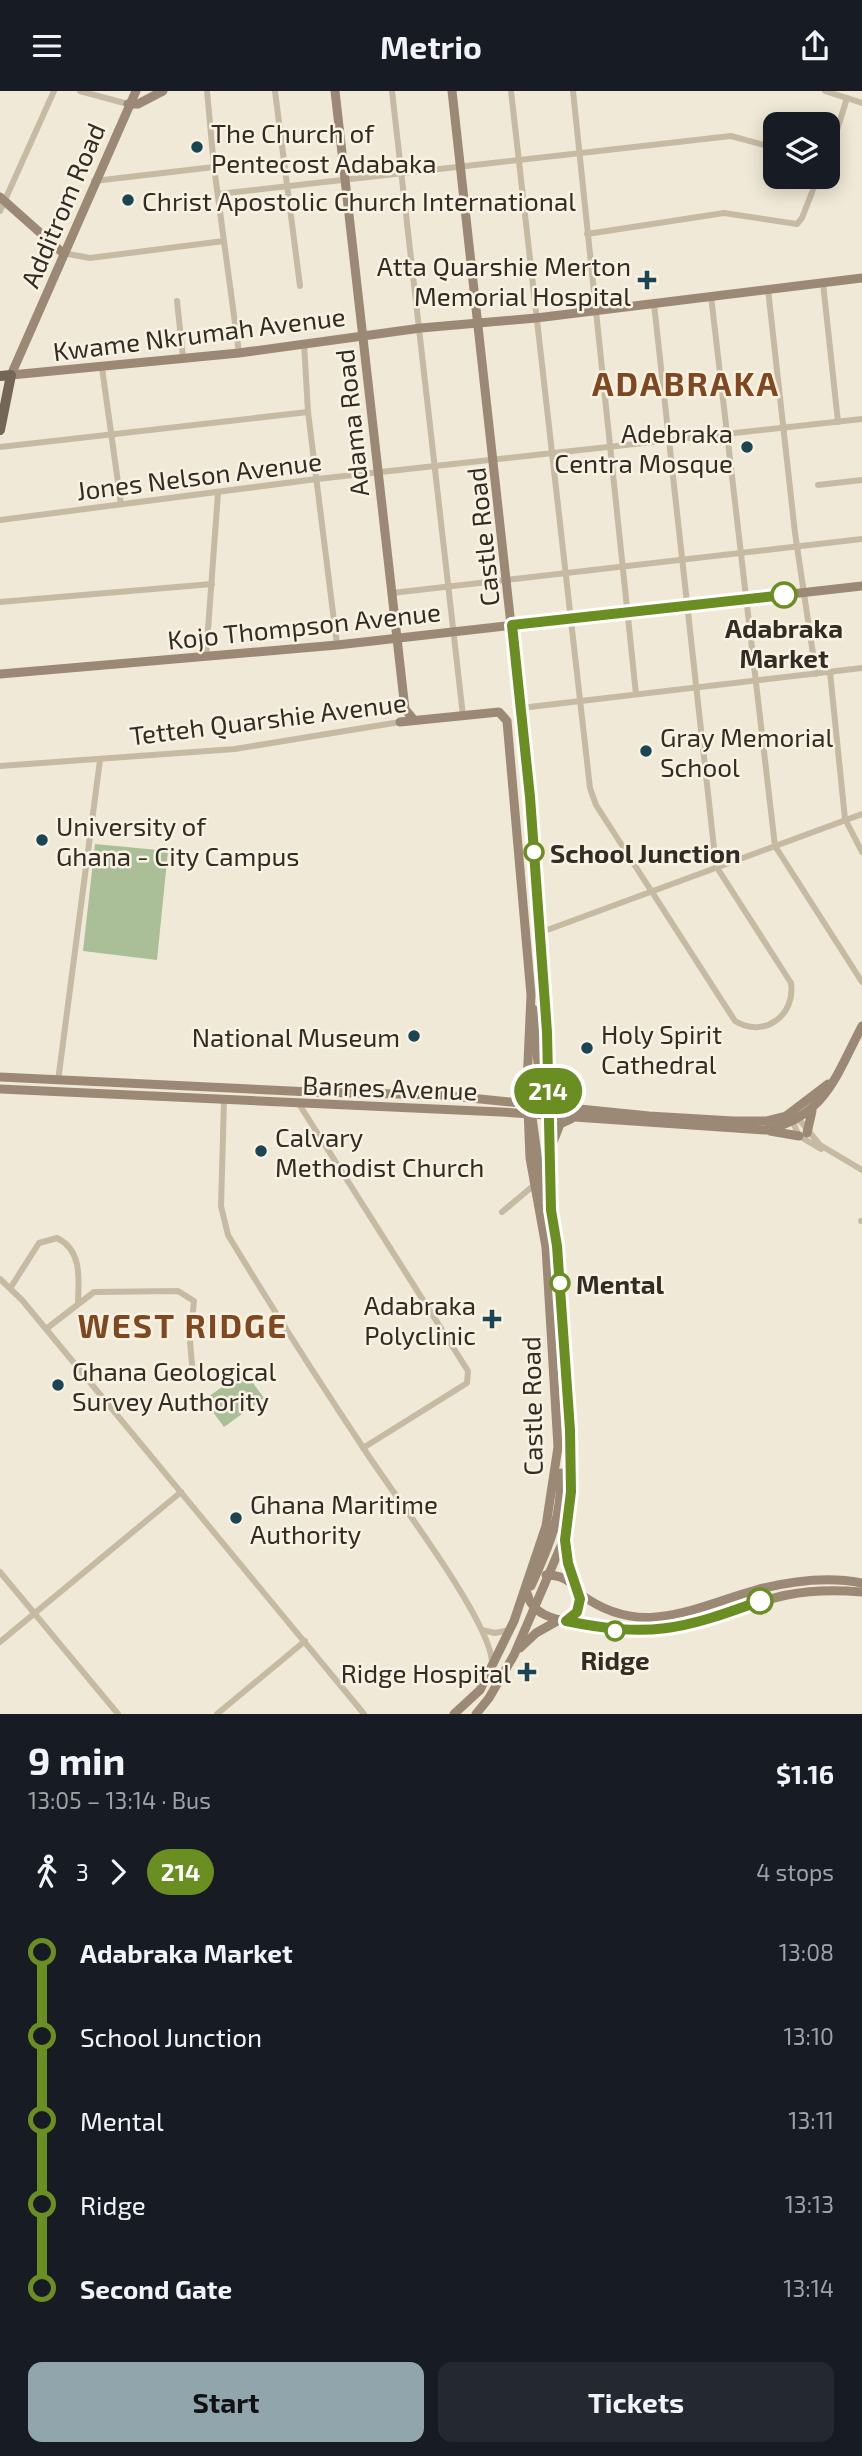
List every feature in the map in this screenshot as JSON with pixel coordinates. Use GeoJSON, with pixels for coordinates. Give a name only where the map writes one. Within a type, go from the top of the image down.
{"type":"FeatureCollection","features":[{"type":"Feature","properties":{"kind":"main road","name":"Additrom Road"},"geometry":{"type":"LineString","coordinates":[[11,375],[94,181],[136,91]]}},
{"type":"Feature","properties":{"kind":"main road","name":"Adama Road"},"geometry":{"type":"LineString","coordinates":[[335,91],[405,709],[400,722]]}},
{"type":"Feature","properties":{"kind":"main road","name":"Castle Road"},"geometry":{"type":"LineString","coordinates":[[452,91],[495,459],[530,797],[548,1090],[545,1108],[550,1154],[551,1210],[557,1246],[572,1459],[565,1540],[514,1655],[489,1698],[476,1714]]}},
{"type":"Feature","properties":{"kind":"main road"},"geometry":{"type":"LineString","coordinates":[[128,104],[138,104],[155,92]]}},
{"type":"Feature","properties":{"kind":"main road"},"geometry":{"type":"LineString","coordinates":[[3,199],[63,253]]}},
{"type":"Feature","properties":{"kind":"main road","name":"Kwame Nkrumah Avenue"},"geometry":{"type":"LineString","coordinates":[[0,376],[102,368],[421,328],[536,318],[862,278]]}},
{"type":"Feature","properties":{"kind":"main road"},"geometry":{"type":"LineString","coordinates":[[0,430],[11,375]]}},
{"type":"Feature","properties":{"kind":"main road","name":"Kojo Thompson Avenue"},"geometry":{"type":"LineString","coordinates":[[0,674],[397,639],[862,586]]}},
{"type":"Feature","properties":{"kind":"main road"},"geometry":{"type":"LineString","coordinates":[[405,709],[414,720]]}},
{"type":"Feature","properties":{"kind":"main road","name":"Castle Road"},"geometry":{"type":"LineString","coordinates":[[454,1714],[480,1689],[493,1668],[512,1625],[548,1518],[558,1447],[546,1247],[533,1185],[529,1143],[531,1114],[527,1103],[527,1084],[531,995],[507,721],[499,712]]}},
{"type":"Feature","properties":{"kind":"main road","name":"Tetteh Quarshie Avenue"},"geometry":{"type":"LineString","coordinates":[[400,722],[499,712]]}},
{"type":"Feature","properties":{"kind":"main road"},"geometry":{"type":"LineString","coordinates":[[513,798],[530,797]]}},
{"type":"Feature","properties":{"kind":"main road"},"geometry":{"type":"LineString","coordinates":[[531,995],[545,1108]]}},
{"type":"Feature","properties":{"kind":"main road"},"geometry":{"type":"LineString","coordinates":[[765,1130],[803,1135],[814,1108],[862,1026]]}},
{"type":"Feature","properties":{"kind":"main road","name":"Barnes Avenue"},"geometry":{"type":"LineString","coordinates":[[0,1077],[311,1092],[418,1094],[527,1103],[575,1118],[765,1130],[814,1108]]}},
{"type":"Feature","properties":{"kind":"main road"},"geometry":{"type":"LineString","coordinates":[[793,1117],[834,1077]]}},
{"type":"Feature","properties":{"kind":"main road"},"geometry":{"type":"LineString","coordinates":[[506,1101],[517,1096],[527,1084]]}},
{"type":"Feature","properties":{"kind":"main road","name":"Barnes Avenue"},"geometry":{"type":"LineString","coordinates":[[0,1089],[531,1114],[545,1108],[571,1107],[733,1121],[766,1121],[793,1117]]}},
{"type":"Feature","properties":{"kind":"main road"},"geometry":{"type":"LineString","coordinates":[[548,1090],[556,1100],[571,1107]]}},
{"type":"Feature","properties":{"kind":"main road"},"geometry":{"type":"LineString","coordinates":[[501,1112],[520,1122],[529,1143]]}},
{"type":"Feature","properties":{"kind":"main road"},"geometry":{"type":"LineString","coordinates":[[531,1114],[539,1169],[551,1210]]}},
{"type":"Feature","properties":{"kind":"main road"},"geometry":{"type":"LineString","coordinates":[[550,1154],[558,1127],[575,1118]]}},
{"type":"Feature","properties":{"kind":"main road"},"geometry":{"type":"LineString","coordinates":[[512,1625],[551,1544],[558,1517],[561,1472],[558,1447]]}},
{"type":"Feature","properties":{"kind":"main road"},"geometry":{"type":"LineString","coordinates":[[565,1540],[573,1583],[579,1593],[606,1612],[637,1618],[681,1614],[790,1583],[830,1580],[862,1583]]}},
{"type":"Feature","properties":{"kind":"main road"},"geometry":{"type":"LineString","coordinates":[[534,1579],[557,1575],[573,1583]]}},
{"type":"Feature","properties":{"kind":"main road"},"geometry":{"type":"LineString","coordinates":[[527,1593],[534,1608],[563,1621],[618,1631],[649,1632],[694,1624],[787,1595],[815,1591],[862,1593]]}},
{"type":"Feature","properties":{"kind":"main road"},"geometry":{"type":"LineString","coordinates":[[514,1655],[536,1633],[563,1621],[580,1607],[579,1593]]}},
{"type":"Feature","properties":{"kind":"street"},"geometry":{"type":"LineString","coordinates":[[0,211],[3,199],[54,91]]}},
{"type":"Feature","properties":{"kind":"street"},"geometry":{"type":"LineString","coordinates":[[80,91],[128,104]]}},
{"type":"Feature","properties":{"kind":"street"},"geometry":{"type":"LineString","coordinates":[[207,91],[214,167],[239,352]]}},
{"type":"Feature","properties":{"kind":"street"},"geometry":{"type":"LineString","coordinates":[[275,91],[285,187],[300,286]]}},
{"type":"Feature","properties":{"kind":"street"},"geometry":{"type":"LineString","coordinates":[[392,91],[464,716]]}},
{"type":"Feature","properties":{"kind":"street"},"geometry":{"type":"LineString","coordinates":[[512,91],[590,788],[596,805],[651,893],[736,1021],[748,1027],[772,1025],[786,1011],[793,996],[791,983],[716,866],[654,304]]}},
{"type":"Feature","properties":{"kind":"street"},"geometry":{"type":"LineString","coordinates":[[572,91],[636,694]]}},
{"type":"Feature","properties":{"kind":"street"},"geometry":{"type":"LineString","coordinates":[[825,91],[862,103]]}},
{"type":"Feature","properties":{"kind":"street"},"geometry":{"type":"LineString","coordinates":[[840,120],[847,98]]}},
{"type":"Feature","properties":{"kind":"street"},"geometry":{"type":"LineString","coordinates":[[218,194],[730,136],[763,145]]}},
{"type":"Feature","properties":{"kind":"street"},"geometry":{"type":"LineString","coordinates":[[94,181],[214,167]]}},
{"type":"Feature","properties":{"kind":"street"},"geometry":{"type":"LineString","coordinates":[[587,234],[724,213],[742,213],[785,225],[797,224],[813,189]]}},
{"type":"Feature","properties":{"kind":"street"},"geometry":{"type":"LineString","coordinates":[[63,253],[90,258],[224,241]]}},
{"type":"Feature","properties":{"kind":"street"},"geometry":{"type":"LineString","coordinates":[[822,283],[838,422]]}},
{"type":"Feature","properties":{"kind":"street"},"geometry":{"type":"LineString","coordinates":[[768,289],[797,547],[816,674]]}},
{"type":"Feature","properties":{"kind":"street"},"geometry":{"type":"LineString","coordinates":[[711,296],[775,846],[862,982]]}},
{"type":"Feature","properties":{"kind":"street"},"geometry":{"type":"LineString","coordinates":[[177,301],[183,357]]}},
{"type":"Feature","properties":{"kind":"street"},"geometry":{"type":"LineString","coordinates":[[304,343],[308,412],[337,645]]}},
{"type":"Feature","properties":{"kind":"street"},"geometry":{"type":"LineString","coordinates":[[102,368],[121,504]]}},
{"type":"Feature","properties":{"kind":"street"},"geometry":{"type":"LineString","coordinates":[[0,447],[308,412]]}},
{"type":"Feature","properties":{"kind":"street","name":"Jones Nelson Avenue"},"geometry":{"type":"LineString","coordinates":[[0,520],[317,479],[862,419]]}},
{"type":"Feature","properties":{"kind":"street"},"geometry":{"type":"LineString","coordinates":[[818,485],[862,479]]}},
{"type":"Feature","properties":{"kind":"street"},"geometry":{"type":"LineString","coordinates":[[206,657],[218,493]]}},
{"type":"Feature","properties":{"kind":"street"},"geometry":{"type":"LineString","coordinates":[[392,593],[862,539]]}},
{"type":"Feature","properties":{"kind":"street"},"geometry":{"type":"LineString","coordinates":[[0,602],[212,584]]}},
{"type":"Feature","properties":{"kind":"street"},"geometry":{"type":"LineString","coordinates":[[521,708],[862,668]]}},
{"type":"Feature","properties":{"kind":"street"},"geometry":{"type":"LineString","coordinates":[[830,672],[845,819],[862,852]]}},
{"type":"Feature","properties":{"kind":"street","name":"Tetteh Quarshie Avenue"},"geometry":{"type":"LineString","coordinates":[[0,766],[234,748],[400,722]]}},
{"type":"Feature","properties":{"kind":"street"},"geometry":{"type":"LineString","coordinates":[[58,1081],[100,760]]}},
{"type":"Feature","properties":{"kind":"street"},"geometry":{"type":"LineString","coordinates":[[539,933],[862,814]]}},
{"type":"Feature","properties":{"kind":"street"},"geometry":{"type":"LineString","coordinates":[[224,1101],[221,1206],[223,1224],[267,1299],[482,1630],[493,1668]]}},
{"type":"Feature","properties":{"kind":"street"},"geometry":{"type":"LineString","coordinates":[[299,1104],[468,1371],[467,1383],[363,1448]]}},
{"type":"Feature","properties":{"kind":"street"},"geometry":{"type":"LineString","coordinates":[[793,1117],[803,1135],[862,1170]]}},
{"type":"Feature","properties":{"kind":"street"},"geometry":{"type":"LineString","coordinates":[[502,1212],[533,1185]]}},
{"type":"Feature","properties":{"kind":"street"},"geometry":{"type":"LineString","coordinates":[[11,1287],[40,1243],[57,1238],[68,1244],[75,1255],[79,1276],[78,1302]]}},
{"type":"Feature","properties":{"kind":"street"},"geometry":{"type":"LineString","coordinates":[[0,1279],[11,1287],[364,1714]]}},
{"type":"Feature","properties":{"kind":"street"},"geometry":{"type":"LineString","coordinates":[[46,1329],[78,1302],[100,1291],[172,1291],[190,1295],[195,1304],[190,1341],[192,1365]]}},
{"type":"Feature","properties":{"kind":"street"},"geometry":{"type":"LineString","coordinates":[[0,1642],[181,1492]]}},
{"type":"Feature","properties":{"kind":"street"},"geometry":{"type":"LineString","coordinates":[[0,1572],[118,1714]]}},
{"type":"Feature","properties":{"kind":"street"},"geometry":{"type":"LineString","coordinates":[[482,1630],[495,1633],[512,1625]]}},
{"type":"Feature","properties":{"kind":"street"},"geometry":{"type":"LineString","coordinates":[[217,1714],[304,1641]]}},
{"type":"Feature","properties":{"kind":"green space"},"geometry":{"type":"Polygon","coordinates":[[[95,844],[168,851],[157,960],[83,951],[95,844]]]}},
{"type":"Feature","properties":{"kind":"green space"},"geometry":{"type":"Polygon","coordinates":[[[244,1371],[264,1398],[224,1427],[204,1400],[244,1371]]]}},
{"type":"Feature","properties":{"kind":"bus line","name":"214"},"geometry":{"type":"LineString","coordinates":[[760,1601],[694,1624],[649,1632],[618,1631],[566,1621],[577,1612],[580,1599],[573,1583],[565,1540],[572,1459],[557,1246],[551,1210],[547,1032],[530,797],[512,625],[784,595]]}},
{"type":"Feature","properties":{"kind":"place","name":"The Church of Pentecost Adabaka"},"geometry":{"type":"Point","coordinates":[197,147]}},
{"type":"Feature","properties":{"kind":"place","name":"Christ Apostolic Church International"},"geometry":{"type":"Point","coordinates":[128,200]}},
{"type":"Feature","properties":{"kind":"place","name":"Atta Quarshie Merton Memorial Hospital"},"geometry":{"type":"Point","coordinates":[647,280]}},
{"type":"Feature","properties":{"kind":"place","name":"Adebraka Centra Mosque"},"geometry":{"type":"Point","coordinates":[747,447]}},
{"type":"Feature","properties":{"kind":"place","name":"Adabraka Market"},"geometry":{"type":"Point","coordinates":[784,595]}},
{"type":"Feature","properties":{"kind":"place","name":"Gray Memorial School"},"geometry":{"type":"Point","coordinates":[646,751]}},
{"type":"Feature","properties":{"kind":"place","name":"University of Ghana - City Campus"},"geometry":{"type":"Point","coordinates":[42,840]}},
{"type":"Feature","properties":{"kind":"place","name":"School Junction"},"geometry":{"type":"Point","coordinates":[534,852]}},
{"type":"Feature","properties":{"kind":"place","name":"National Museum"},"geometry":{"type":"Point","coordinates":[414,1036]}},
{"type":"Feature","properties":{"kind":"place","name":"Holy Spirit Cathedral"},"geometry":{"type":"Point","coordinates":[587,1048]}},
{"type":"Feature","properties":{"kind":"place","name":"Calvary Methodist Church"},"geometry":{"type":"Point","coordinates":[261,1151]}},
{"type":"Feature","properties":{"kind":"place","name":"Mental"},"geometry":{"type":"Point","coordinates":[560,1283]}},
{"type":"Feature","properties":{"kind":"place","name":"Adabraka Polyclinic"},"geometry":{"type":"Point","coordinates":[492,1319]}},
{"type":"Feature","properties":{"kind":"place","name":"Ghana Geological Survey Authority"},"geometry":{"type":"Point","coordinates":[58,1385]}},
{"type":"Feature","properties":{"kind":"place","name":"Ghana Maritime Authority"},"geometry":{"type":"Point","coordinates":[236,1518]}},
{"type":"Feature","properties":{"kind":"place","name":"Ridge"},"geometry":{"type":"Point","coordinates":[615,1631]}},
{"type":"Feature","properties":{"kind":"place","name":"Ridge Hospital"},"geometry":{"type":"Point","coordinates":[527,1672]}},
{"type":"Feature","properties":{"kind":"district","name":"ADABRAKA"},"geometry":{"type":"Point","coordinates":[686,383]}},
{"type":"Feature","properties":{"kind":"district","name":"WEST RIDGE"},"geometry":{"type":"Point","coordinates":[183,1325]}}]}
